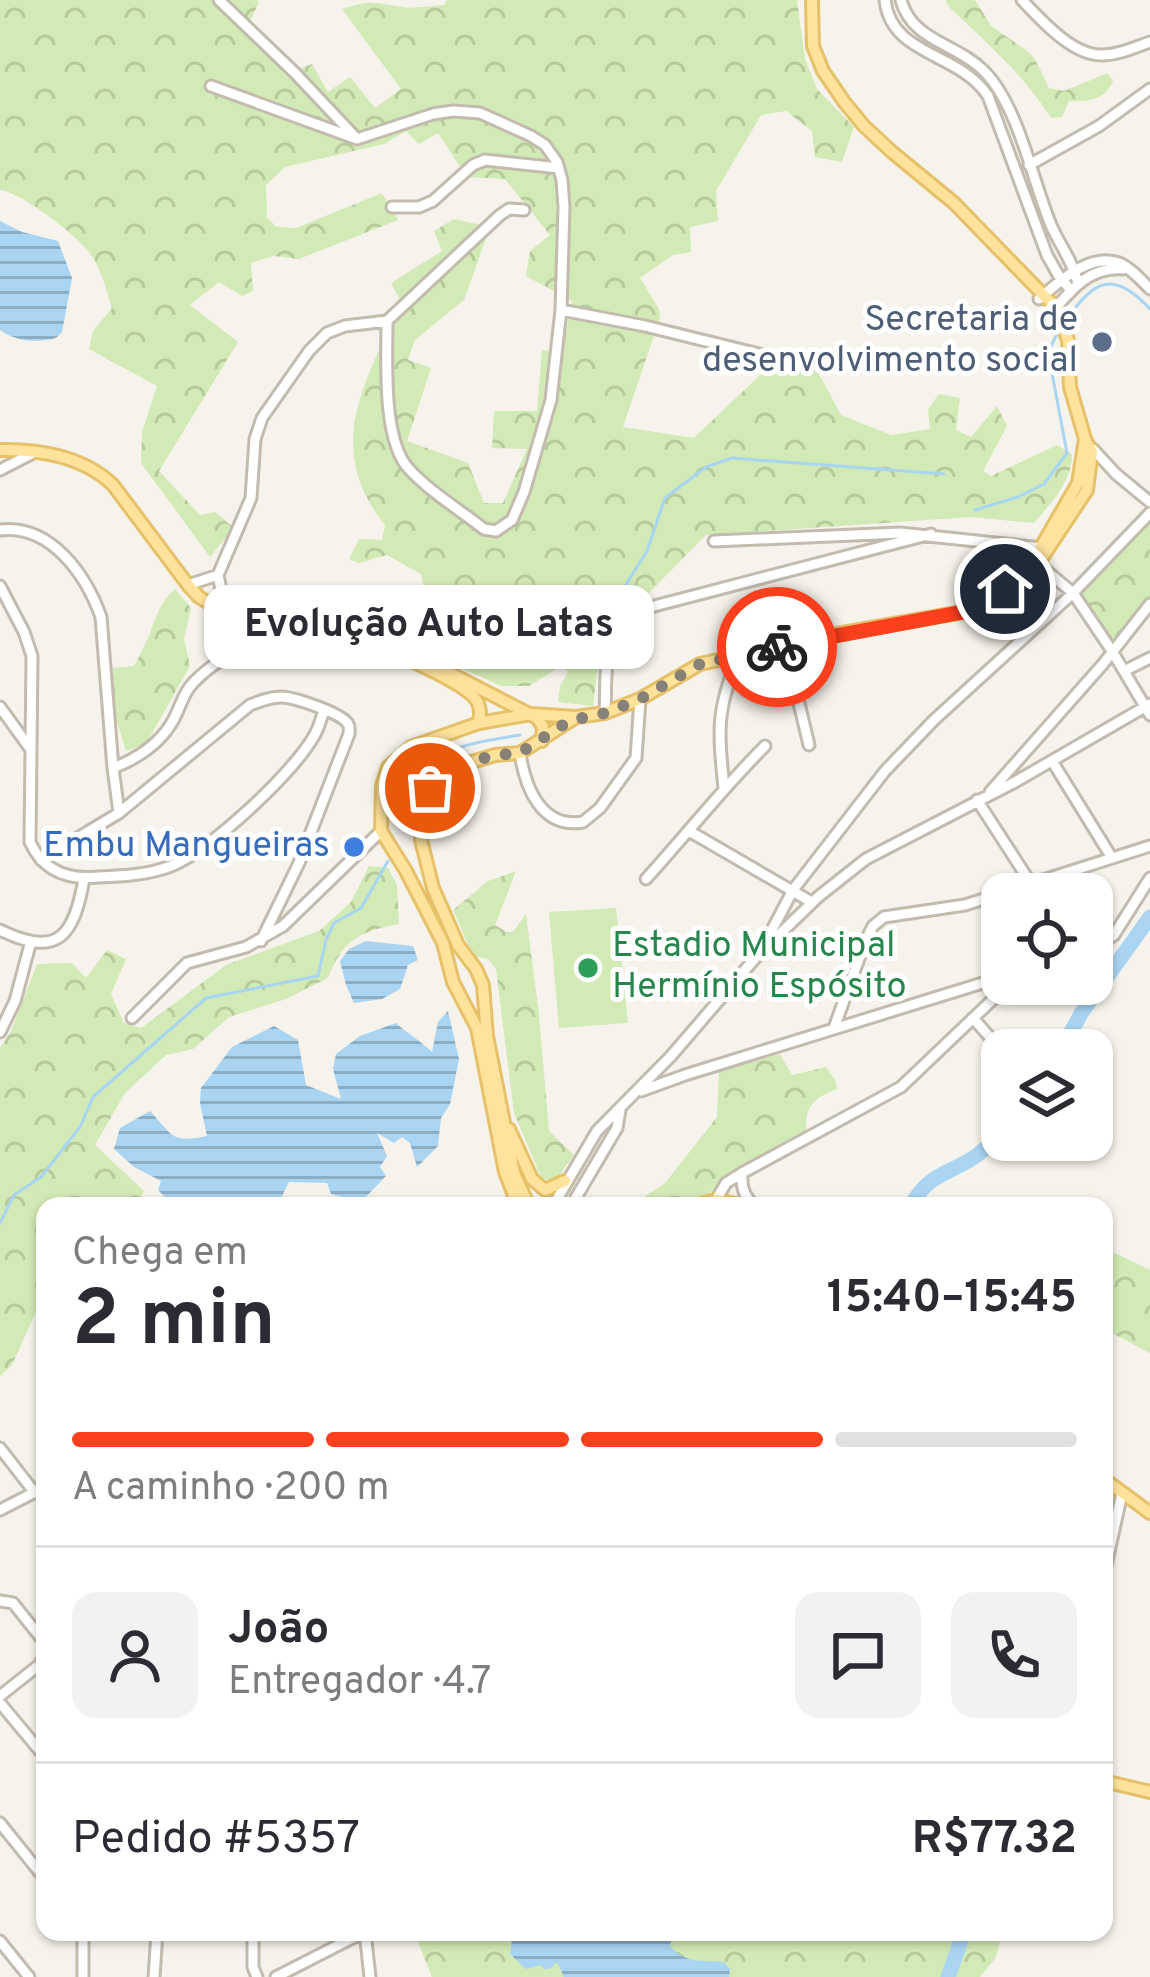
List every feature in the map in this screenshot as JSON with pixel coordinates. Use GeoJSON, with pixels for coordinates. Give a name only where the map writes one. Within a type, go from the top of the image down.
{"type":"FeatureCollection","features":[{"type":"Feature","properties":{"kind":"main road"},"geometry":{"type":"LineString","coordinates":[[515,1197],[505,1172],[477,1028],[453,982],[443,943],[380,831],[388,767],[411,747],[479,723],[531,714],[576,717],[605,713],[640,699],[700,664],[963,612],[989,600],[1038,560],[1087,490],[1092,462],[1070,387],[1058,317],[954,203],[864,127],[845,103],[813,46],[812,0]]}},
{"type":"Feature","properties":{"kind":"main road"},"geometry":{"type":"LineString","coordinates":[[0,450],[35,452],[99,471],[199,597],[225,609],[391,645],[416,655],[531,714],[542,722],[542,741]]}},
{"type":"Feature","properties":{"kind":"main road"},"geometry":{"type":"LineString","coordinates":[[370,641],[471,694],[479,706],[479,723]]}},
{"type":"Feature","properties":{"kind":"main road"},"geometry":{"type":"LineString","coordinates":[[525,1197],[514,1173],[486,1030],[485,995],[433,888],[421,840],[423,808],[436,778],[446,770],[495,755],[520,753],[576,717]]}},
{"type":"Feature","properties":{"kind":"main road"},"geometry":{"type":"LineString","coordinates":[[394,853],[412,852],[421,840]]}},
{"type":"Feature","properties":{"kind":"main road"},"geometry":{"type":"LineString","coordinates":[[453,982],[461,966],[476,969]]}},
{"type":"Feature","properties":{"kind":"main road"},"geometry":{"type":"LineString","coordinates":[[503,1116],[536,1184],[545,1190],[566,1181]]}},
{"type":"Feature","properties":{"kind":"main road"},"geometry":{"type":"LineString","coordinates":[[1113,1486],[1150,1513]]}},
{"type":"Feature","properties":{"kind":"main road"},"geometry":{"type":"LineString","coordinates":[[1113,1783],[1150,1792]]}},
{"type":"Feature","properties":{"kind":"street"},"geometry":{"type":"LineString","coordinates":[[219,0],[357,140]]}},
{"type":"Feature","properties":{"kind":"street"},"geometry":{"type":"LineString","coordinates":[[885,0],[896,31],[960,69],[988,96],[1048,255],[1062,281],[1075,287]]}},
{"type":"Feature","properties":{"kind":"street"},"geometry":{"type":"LineString","coordinates":[[901,0],[910,23],[971,60],[1000,91],[1053,229],[1076,271],[1075,287]]}},
{"type":"Feature","properties":{"kind":"street"},"geometry":{"type":"LineString","coordinates":[[1022,0],[1083,52],[1097,56],[1150,42]]}},
{"type":"Feature","properties":{"kind":"street"},"geometry":{"type":"LineString","coordinates":[[211,86],[357,140],[433,113],[453,111],[480,113],[545,146],[559,168],[564,207],[556,364],[545,430],[512,520],[504,528],[484,529],[411,472],[401,458],[391,427],[387,321]]}},
{"type":"Feature","properties":{"kind":"street"},"geometry":{"type":"LineString","coordinates":[[1029,165],[1099,126],[1150,88]]}},
{"type":"Feature","properties":{"kind":"street"},"geometry":{"type":"LineString","coordinates":[[392,207],[419,207],[434,201],[473,165],[485,160],[559,168]]}},
{"type":"Feature","properties":{"kind":"street"},"geometry":{"type":"LineString","coordinates":[[225,609],[218,575],[251,498],[255,439],[262,418],[309,351],[327,333],[345,326],[387,321],[500,215],[509,209],[524,210]]}},
{"type":"Feature","properties":{"kind":"street"},"geometry":{"type":"LineString","coordinates":[[1040,293],[1102,261],[1117,262],[1150,289]]}},
{"type":"Feature","properties":{"kind":"street"},"geometry":{"type":"LineString","coordinates":[[1058,317],[1075,287],[1092,273],[1129,269]]}},
{"type":"Feature","properties":{"kind":"street"},"geometry":{"type":"LineString","coordinates":[[561,310],[779,358]]}},
{"type":"Feature","properties":{"kind":"street"},"geometry":{"type":"LineString","coordinates":[[1087,442],[1150,502]]}},
{"type":"Feature","properties":{"kind":"street"},"geometry":{"type":"LineString","coordinates":[[0,470],[35,452]]}},
{"type":"Feature","properties":{"kind":"street"},"geometry":{"type":"LineString","coordinates":[[758,956],[793,890],[893,762],[1073,593],[1150,513]]}},
{"type":"Feature","properties":{"kind":"street"},"geometry":{"type":"LineString","coordinates":[[0,530],[52,543],[95,601],[101,617],[119,813]]}},
{"type":"Feature","properties":{"kind":"street"},"geometry":{"type":"LineString","coordinates":[[605,713],[608,645],[614,631],[635,611],[932,534]]}},
{"type":"Feature","properties":{"kind":"street"},"geometry":{"type":"LineString","coordinates":[[558,1197],[597,1132],[811,902],[866,859],[1148,708],[1073,593],[1038,560],[932,534],[714,541]]}},
{"type":"Feature","properties":{"kind":"street"},"geometry":{"type":"LineString","coordinates":[[188,585],[218,575]]}},
{"type":"Feature","properties":{"kind":"street"},"geometry":{"type":"LineString","coordinates":[[0,586],[32,656],[29,836],[41,860],[62,875],[84,879],[152,872],[195,853],[280,778],[313,739],[324,710]]}},
{"type":"Feature","properties":{"kind":"street"},"geometry":{"type":"LineString","coordinates":[[982,798],[1145,618],[1150,604]]}},
{"type":"Feature","properties":{"kind":"street"},"geometry":{"type":"LineString","coordinates":[[113,768],[135,760],[162,735],[189,688],[211,667],[288,623]]}},
{"type":"Feature","properties":{"kind":"street"},"geometry":{"type":"LineString","coordinates":[[785,645],[809,746]]}},
{"type":"Feature","properties":{"kind":"street"},"geometry":{"type":"LineString","coordinates":[[724,788],[719,717],[739,655]]}},
{"type":"Feature","properties":{"kind":"street"},"geometry":{"type":"LineString","coordinates":[[1124,670],[1150,658]]}},
{"type":"Feature","properties":{"kind":"street"},"geometry":{"type":"LineString","coordinates":[[41,860],[119,813],[250,705],[267,698],[293,698],[343,718],[349,734],[299,863],[261,941]]}},
{"type":"Feature","properties":{"kind":"street"},"geometry":{"type":"LineString","coordinates":[[520,753],[529,789],[547,814],[562,822],[583,822],[600,808],[636,758],[640,699]]}},
{"type":"Feature","properties":{"kind":"street"},"geometry":{"type":"LineString","coordinates":[[0,707],[29,747]]}},
{"type":"Feature","properties":{"kind":"street"},"geometry":{"type":"LineString","coordinates":[[646,879],[765,746]]}},
{"type":"Feature","properties":{"kind":"street"},"geometry":{"type":"LineString","coordinates":[[1052,761],[1112,858]]}},
{"type":"Feature","properties":{"kind":"street"},"geometry":{"type":"LineString","coordinates":[[982,798],[1025,873]]}},
{"type":"Feature","properties":{"kind":"street"},"geometry":{"type":"LineString","coordinates":[[132,1018],[187,963],[261,941],[299,913],[380,831]]}},
{"type":"Feature","properties":{"kind":"street"},"geometry":{"type":"LineString","coordinates":[[689,831],[811,902]]}},
{"type":"Feature","properties":{"kind":"street"},"geometry":{"type":"LineString","coordinates":[[362,849],[385,846],[394,853]]}},
{"type":"Feature","properties":{"kind":"street"},"geometry":{"type":"LineString","coordinates":[[1061,873],[1150,846]]}},
{"type":"Feature","properties":{"kind":"street"},"geometry":{"type":"LineString","coordinates":[[1113,936],[1150,878]]}},
{"type":"Feature","properties":{"kind":"street"},"geometry":{"type":"LineString","coordinates":[[0,930],[31,941],[64,935],[71,927],[84,879]]}},
{"type":"Feature","properties":{"kind":"street"},"geometry":{"type":"LineString","coordinates":[[834,1028],[873,926],[884,917],[981,898]]}},
{"type":"Feature","properties":{"kind":"street"},"geometry":{"type":"LineString","coordinates":[[782,913],[793,921]]}},
{"type":"Feature","properties":{"kind":"street"},"geometry":{"type":"LineString","coordinates":[[0,1032],[15,1000],[31,941]]}},
{"type":"Feature","properties":{"kind":"street"},"geometry":{"type":"LineString","coordinates":[[634,1094],[981,983]]}},
{"type":"Feature","properties":{"kind":"street"},"geometry":{"type":"LineString","coordinates":[[719,1197],[726,1183],[742,1173],[902,1087],[987,1005]]}},
{"type":"Feature","properties":{"kind":"street"},"geometry":{"type":"LineString","coordinates":[[973,1018],[983,1029]]}},
{"type":"Feature","properties":{"kind":"street"},"geometry":{"type":"LineString","coordinates":[[671,1056],[683,1063],[685,1075]]}},
{"type":"Feature","properties":{"kind":"street"},"geometry":{"type":"LineString","coordinates":[[662,1066],[667,1082]]}},
{"type":"Feature","properties":{"kind":"street"},"geometry":{"type":"LineString","coordinates":[[576,1197],[617,1128],[620,1108]]}},
{"type":"Feature","properties":{"kind":"street"},"geometry":{"type":"LineString","coordinates":[[597,1132],[617,1128]]}},
{"type":"Feature","properties":{"kind":"street"},"geometry":{"type":"LineString","coordinates":[[742,1173],[746,1197]]}},
{"type":"Feature","properties":{"kind":"street"},"geometry":{"type":"LineString","coordinates":[[0,1448],[36,1486]]}},
{"type":"Feature","properties":{"kind":"street"},"geometry":{"type":"LineString","coordinates":[[0,1510],[36,1492]]}},
{"type":"Feature","properties":{"kind":"street"},"geometry":{"type":"LineString","coordinates":[[1113,1534],[1122,1492]]}},
{"type":"Feature","properties":{"kind":"street"},"geometry":{"type":"LineString","coordinates":[[0,1601],[14,1603],[36,1631]]}},
{"type":"Feature","properties":{"kind":"street"},"geometry":{"type":"LineString","coordinates":[[36,1668],[0,1699],[36,1745]]}},
{"type":"Feature","properties":{"kind":"street"},"geometry":{"type":"LineString","coordinates":[[0,1823],[36,1868]]}},
{"type":"Feature","properties":{"kind":"street"},"geometry":{"type":"LineString","coordinates":[[0,1941],[29,1977]]}},
{"type":"Feature","properties":{"kind":"street"},"geometry":{"type":"LineString","coordinates":[[83,1941],[83,1977]]}},
{"type":"Feature","properties":{"kind":"street"},"geometry":{"type":"LineString","coordinates":[[154,1977],[156,1941]]}},
{"type":"Feature","properties":{"kind":"street"},"geometry":{"type":"LineString","coordinates":[[253,1941],[257,1977]]}},
{"type":"Feature","properties":{"kind":"street"},"geometry":{"type":"LineString","coordinates":[[276,1977],[346,1941]]}},
{"type":"Feature","properties":{"kind":"street"},"geometry":{"type":"LineString","coordinates":[[365,1941],[370,1977]]}},
{"type":"Feature","properties":{"kind":"green space"},"geometry":{"type":"Polygon","coordinates":[[[0,0],[256,0],[246,30],[285,74],[312,64],[328,92],[350,77],[375,108],[401,89],[342,9],[352,6],[373,3],[418,8],[444,5],[447,0],[797,0],[805,59],[817,89],[854,127],[842,162],[815,157],[812,131],[786,111],[761,115],[716,191],[718,221],[690,227],[691,252],[673,255],[640,278],[660,318],[623,427],[694,438],[783,353],[812,361],[841,415],[891,435],[930,429],[928,409],[939,394],[960,398],[956,430],[971,437],[997,406],[1007,426],[983,471],[991,476],[1057,445],[1072,454],[1065,483],[1034,523],[972,517],[706,535],[646,596],[618,604],[601,641],[593,706],[558,702],[568,672],[561,666],[529,686],[501,686],[461,668],[428,610],[421,574],[387,555],[359,563],[349,559],[359,539],[382,540],[385,525],[366,496],[353,441],[364,387],[401,302],[391,283],[442,251],[434,231],[454,219],[490,227],[464,300],[415,340],[408,360],[431,368],[407,441],[468,463],[484,503],[503,503],[527,449],[492,448],[494,411],[537,411],[542,350],[562,352],[572,301],[526,276],[530,251],[550,235],[505,179],[467,177],[438,133],[419,144],[406,131],[384,144],[285,167],[266,185],[267,218],[277,227],[296,228],[382,193],[398,220],[299,259],[273,256],[251,263],[253,291],[242,296],[219,282],[190,305],[238,342],[159,471],[200,515],[215,512],[234,528],[210,557],[141,463],[142,432],[157,386],[89,349],[93,331],[112,308],[93,258],[47,215],[0,190],[0,0]]]}},
{"type":"Feature","properties":{"kind":"green space"},"geometry":{"type":"Polygon","coordinates":[[[946,0],[975,0],[991,26],[1035,59],[1049,88],[1064,91],[1108,73],[1113,81],[1110,88],[1089,100],[1069,101],[1062,117],[1051,118],[1016,73],[946,0]]]}},
{"type":"Feature","properties":{"kind":"green space"},"geometry":{"type":"Polygon","coordinates":[[[1150,517],[1150,600],[1113,641],[1079,593],[1150,517]]]}},
{"type":"Feature","properties":{"kind":"green space"},"geometry":{"type":"Polygon","coordinates":[[[175,589],[191,608],[184,638],[190,666],[146,744],[126,751],[113,709],[113,668],[134,666],[162,605],[175,589]]]}},
{"type":"Feature","properties":{"kind":"green space"},"geometry":{"type":"Polygon","coordinates":[[[369,866],[388,868],[397,885],[399,924],[354,939],[328,978],[286,999],[229,1017],[193,1049],[166,1055],[125,1093],[95,1145],[144,1191],[140,1197],[36,1197],[36,1312],[12,1365],[0,1376],[0,1048],[37,964],[72,963],[86,978],[107,950],[126,959],[111,994],[124,1023],[141,1028],[226,965],[319,931],[351,902],[369,866]]]}},
{"type":"Feature","properties":{"kind":"green space"},"geometry":{"type":"Polygon","coordinates":[[[516,871],[495,925],[513,932],[526,914],[549,1131],[574,1155],[551,1181],[541,1177],[514,1113],[496,969],[488,959],[473,956],[453,910],[488,881],[516,871]]]}},
{"type":"Feature","properties":{"kind":"green space","name":"Estadio Municipal Hermínio Espósito"},"geometry":{"type":"Polygon","coordinates":[[[616,908],[628,1023],[559,1028],[549,912],[616,908]]]}},
{"type":"Feature","properties":{"kind":"green space"},"geometry":{"type":"Polygon","coordinates":[[[780,1054],[792,1075],[826,1067],[837,1089],[816,1100],[808,1111],[807,1134],[750,1164],[705,1196],[644,1197],[665,1183],[717,1117],[719,1071],[780,1054]]]}},
{"type":"Feature","properties":{"kind":"green space"},"geometry":{"type":"Polygon","coordinates":[[[1113,1252],[1150,1270],[1150,1353],[1113,1334],[1113,1252]]]}},
{"type":"Feature","properties":{"kind":"green space"},"geometry":{"type":"Polygon","coordinates":[[[418,1941],[1000,1941],[996,1957],[980,1977],[432,1977],[418,1941]]]}},
{"type":"Feature","properties":{"kind":"water"},"geometry":{"type":"Polygon","coordinates":[[[0,221],[58,241],[72,278],[62,332],[56,338],[27,340],[0,330],[0,221]]]}},
{"type":"Feature","properties":{"kind":"water"},"geometry":{"type":"Polygon","coordinates":[[[366,941],[413,946],[418,960],[408,965],[400,989],[382,999],[354,1003],[340,961],[349,949],[366,941]]]}},
{"type":"Feature","properties":{"kind":"water"},"geometry":{"type":"Polygon","coordinates":[[[448,1011],[459,1059],[450,1104],[441,1118],[438,1146],[417,1167],[410,1143],[402,1137],[394,1143],[377,1133],[387,1156],[380,1167],[386,1176],[366,1197],[331,1194],[327,1183],[289,1182],[282,1197],[165,1197],[158,1190],[161,1181],[134,1167],[114,1149],[120,1128],[150,1111],[174,1136],[207,1136],[201,1088],[232,1047],[274,1026],[298,1040],[306,1085],[341,1099],[333,1069],[336,1054],[360,1036],[396,1023],[432,1052],[438,1022],[448,1011]]]}},
{"type":"Feature","properties":{"kind":"water"},"geometry":{"type":"Polygon","coordinates":[[[512,1941],[671,1941],[670,1946],[682,1956],[724,1962],[730,1969],[729,1977],[564,1977],[558,1963],[552,1968],[526,1969],[510,1954],[512,1941]]]}},
{"type":"Feature","properties":{"kind":"waterway"},"geometry":{"type":"LineString","coordinates":[[1067,319],[1087,295],[1106,284],[1126,288],[1150,309]]}},
{"type":"Feature","properties":{"kind":"waterway"},"geometry":{"type":"LineString","coordinates":[[975,510],[1044,484],[1067,453],[1048,352],[1058,332]]}},
{"type":"Feature","properties":{"kind":"waterway"},"geometry":{"type":"LineString","coordinates":[[625,586],[647,551],[665,498],[706,467],[732,458],[944,474]]}},
{"type":"Feature","properties":{"kind":"waterway"},"geometry":{"type":"LineString","coordinates":[[400,828],[422,768],[457,749],[520,735]]}},
{"type":"Feature","properties":{"kind":"waterway"},"geometry":{"type":"LineString","coordinates":[[0,1223],[14,1195],[41,1177],[80,1127],[93,1097],[206,998],[318,976],[334,923],[361,908],[388,861]]}},
{"type":"Feature","properties":{"kind":"waterway"},"geometry":{"type":"LineString","coordinates":[[1073,1029],[1150,917]]}},
{"type":"Feature","properties":{"kind":"waterway"},"geometry":{"type":"LineString","coordinates":[[916,1197],[931,1182],[981,1152]]}},
{"type":"Feature","properties":{"kind":"waterway"},"geometry":{"type":"LineString","coordinates":[[948,1977],[961,1941]]}},
{"type":"Feature","properties":{"kind":"way so far"},"geometry":{"type":"LineString","coordinates":[[430,788],[452,767],[520,753],[576,717],[605,713],[640,699],[700,664],[777,647]]}},
{"type":"Feature","properties":{"kind":"place","name":"Secretaria de desenvolvimento social"},"geometry":{"type":"Point","coordinates":[1102,342]}},
{"type":"Feature","properties":{"kind":"place","name":"Evolução Auto Latas"},"geometry":{"type":"Point","coordinates":[430,788]}},
{"type":"Feature","properties":{"kind":"place","name":"Embu Mangueiras"},"geometry":{"type":"Point","coordinates":[354,847]}},
{"type":"Feature","properties":{"kind":"place","name":"Estadio Municipal Hermínio Espósito"},"geometry":{"type":"Point","coordinates":[588,968]}},
{"type":"Feature","properties":{"kind":"route"},"geometry":{"type":"LineString","coordinates":[[777,647],[963,612],[1005,589]]}}]}
